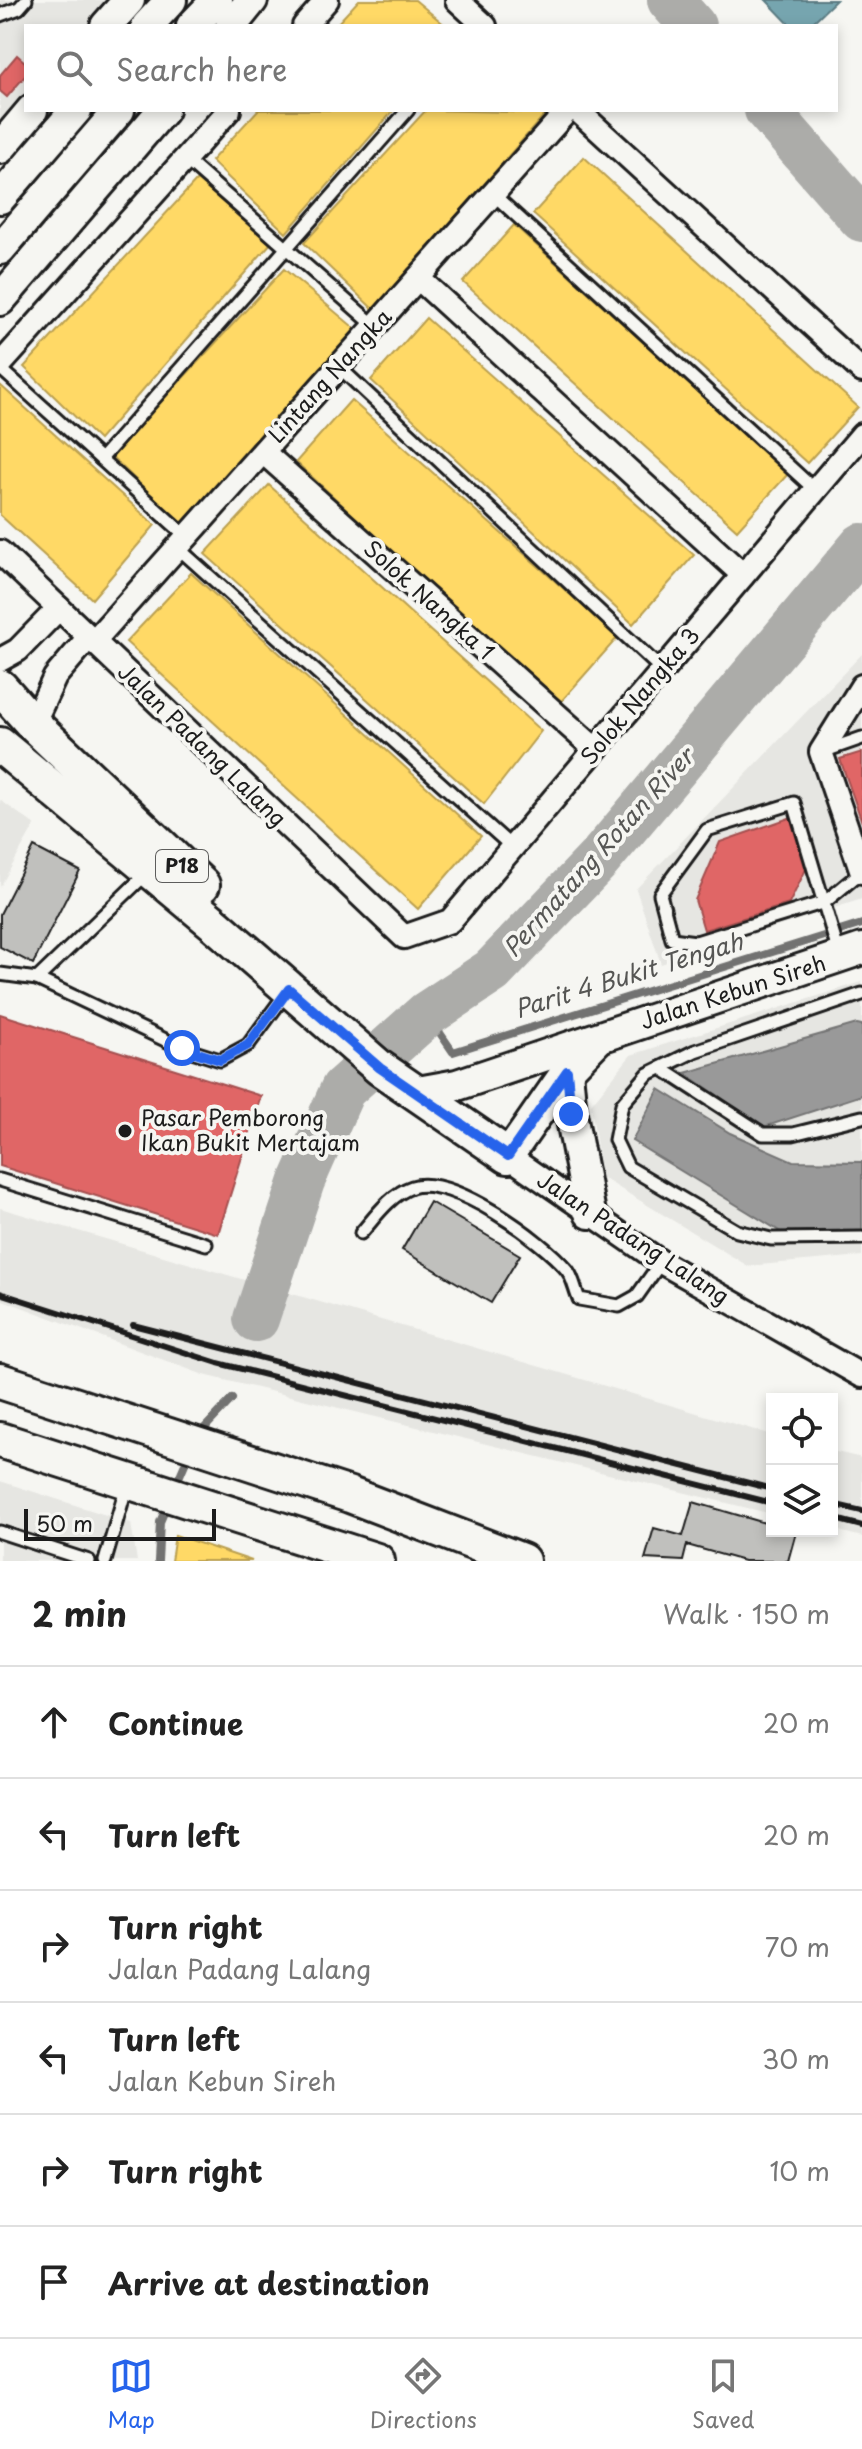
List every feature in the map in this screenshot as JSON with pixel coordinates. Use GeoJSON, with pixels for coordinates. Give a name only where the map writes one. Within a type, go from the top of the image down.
{"type":"FeatureCollection","features":[{"type":"Feature","properties":{"kind":"main road","name":"Jalan Padang Lalang"},"geometry":{"type":"LineString","coordinates":[[0,687],[33,724],[374,1054],[415,1090],[508,1156]]}},
{"type":"Feature","properties":{"kind":"main road","name":"Jalan Padang Lalang"},"geometry":{"type":"LineString","coordinates":[[0,745],[289,989],[374,1054]]}},
{"type":"Feature","properties":{"kind":"main road"},"geometry":{"type":"LineString","coordinates":[[0,1381],[350,1495],[522,1561]]}},
{"type":"Feature","properties":{"kind":"main road"},"geometry":{"type":"LineString","coordinates":[[0,1440],[154,1489],[335,1554],[377,1561]]}},
{"type":"Feature","properties":{"kind":"street"},"geometry":{"type":"LineString","coordinates":[[108,24],[129,0]]}},
{"type":"Feature","properties":{"kind":"street"},"geometry":{"type":"LineString","coordinates":[[150,24],[171,0]]}},
{"type":"Feature","properties":{"kind":"street"},"geometry":{"type":"LineString","coordinates":[[194,24],[217,0]]}},
{"type":"Feature","properties":{"kind":"street"},"geometry":{"type":"LineString","coordinates":[[233,24],[252,0]]}},
{"type":"Feature","properties":{"kind":"street"},"geometry":{"type":"LineString","coordinates":[[306,24],[327,0]]}},
{"type":"Feature","properties":{"kind":"street"},"geometry":{"type":"LineString","coordinates":[[457,0],[483,24]]}},
{"type":"Feature","properties":{"kind":"street"},"geometry":{"type":"LineString","coordinates":[[0,148],[30,112]]}},
{"type":"Feature","properties":{"kind":"street"},"geometry":{"type":"LineString","coordinates":[[0,198],[74,112]]}},
{"type":"Feature","properties":{"kind":"street"},"geometry":{"type":"LineString","coordinates":[[0,249],[117,112]]}},
{"type":"Feature","properties":{"kind":"street"},"geometry":{"type":"LineString","coordinates":[[0,300],[161,112]]}},
{"type":"Feature","properties":{"kind":"street"},"geometry":{"type":"LineString","coordinates":[[0,366],[227,112]]}},
{"type":"Feature","properties":{"kind":"street","name":"Lintang Nangka"},"geometry":{"type":"LineString","coordinates":[[33,724],[55,677],[182,542],[566,112]]}},
{"type":"Feature","properties":{"kind":"street"},"geometry":{"type":"LineString","coordinates":[[579,112],[862,371]]}},
{"type":"Feature","properties":{"kind":"street"},"geometry":{"type":"LineString","coordinates":[[418,278],[743,575]]}},
{"type":"Feature","properties":{"kind":"street","name":"Solok Nangka 3"},"geometry":{"type":"LineString","coordinates":[[404,937],[450,921],[862,435]]}},
{"type":"Feature","properties":{"kind":"street","name":"Solok Nangka 1"},"geometry":{"type":"LineString","coordinates":[[263,452],[595,749]]}},
{"type":"Feature","properties":{"kind":"street","name":"Jalan Padang Lalang"},"geometry":{"type":"LineString","coordinates":[[0,552],[404,937]]}},
{"type":"Feature","properties":{"kind":"street"},"geometry":{"type":"LineString","coordinates":[[0,660],[18,650],[59,608]]}},
{"type":"Feature","properties":{"kind":"street"},"geometry":{"type":"LineString","coordinates":[[861,873],[821,752],[862,686]]}},
{"type":"Feature","properties":{"kind":"street","name":"Jalan Kebun Sireh"},"geometry":{"type":"LineString","coordinates":[[415,1090],[457,1085],[846,950]]}},
{"type":"Feature","properties":{"kind":"street","name":"Jalan Kebun Sireh"},"geometry":{"type":"LineString","coordinates":[[508,1156],[567,1071],[603,1033]]}},
{"type":"Feature","properties":{"kind":"street"},"geometry":{"type":"LineString","coordinates":[[567,1071],[571,1114],[590,1213]]}},
{"type":"Feature","properties":{"kind":"street","name":"Jalan Padang Lalang"},"geometry":{"type":"LineString","coordinates":[[508,1156],[661,1262],[862,1376]]}},
{"type":"Feature","properties":{"kind":"lane"},"geometry":{"type":"LineString","coordinates":[[0,15],[19,8],[26,0]]}},
{"type":"Feature","properties":{"kind":"lane"},"geometry":{"type":"LineString","coordinates":[[101,459],[406,112]]}},
{"type":"Feature","properties":{"kind":"lane"},"geometry":{"type":"LineString","coordinates":[[185,159],[375,326]]}},
{"type":"Feature","properties":{"kind":"lane"},"geometry":{"type":"LineString","coordinates":[[493,194],[815,490]]}},
{"type":"Feature","properties":{"kind":"lane"},"geometry":{"type":"LineString","coordinates":[[0,366],[101,459],[182,542],[512,847]]}},
{"type":"Feature","properties":{"kind":"lane"},"geometry":{"type":"LineString","coordinates":[[339,367],[662,670]]}},
{"type":"Feature","properties":{"kind":"lane"},"geometry":{"type":"LineString","coordinates":[[821,752],[862,738]]}},
{"type":"Feature","properties":{"kind":"lane"},"geometry":{"type":"LineString","coordinates":[[846,950],[831,923],[825,902],[794,803],[707,830],[660,894],[672,939],[696,942],[825,902],[861,873]]}},
{"type":"Feature","properties":{"kind":"lane"},"geometry":{"type":"LineString","coordinates":[[37,979],[151,870]]}},
{"type":"Feature","properties":{"kind":"lane"},"geometry":{"type":"LineString","coordinates":[[0,974],[37,979],[182,1048],[220,1060],[248,1045],[289,989]]}},
{"type":"Feature","properties":{"kind":"lane"},"geometry":{"type":"LineString","coordinates":[[862,994],[695,1051],[648,1074],[622,1104],[615,1140],[628,1167],[737,1231],[771,1239],[862,1238]]}},
{"type":"Feature","properties":{"kind":"lane"},"geometry":{"type":"LineString","coordinates":[[661,1068],[763,1134],[793,1134],[862,1117]]}},
{"type":"Feature","properties":{"kind":"lane"},"geometry":{"type":"LineString","coordinates":[[0,1180],[206,1244]]}},
{"type":"Feature","properties":{"kind":"lane"},"geometry":{"type":"LineString","coordinates":[[361,1233],[386,1205],[411,1187],[436,1185],[487,1207],[533,1241],[568,1271],[579,1299],[619,1306],[637,1296],[661,1262]]}},
{"type":"Feature","properties":{"kind":"lane"},"geometry":{"type":"LineString","coordinates":[[105,1561],[154,1489]]}},
{"type":"Feature","properties":{"kind":"lane"},"geometry":{"type":"LineString","coordinates":[[0,1532],[89,1561]]}},
{"type":"Feature","properties":{"kind":"shaded area"},"geometry":{"type":"Polygon","coordinates":[[[0,0],[117,0],[99,24],[24,24],[25,112],[0,151],[0,0]]]}},
{"type":"Feature","properties":{"kind":"shaded area"},"geometry":{"type":"Polygon","coordinates":[[[862,654],[862,899],[661,964],[636,889],[862,654]]]}},
{"type":"Feature","properties":{"kind":"shaded area"},"geometry":{"type":"Polygon","coordinates":[[[0,800],[35,825],[0,887],[0,800]]]}},
{"type":"Feature","properties":{"kind":"shaded area"},"geometry":{"type":"Polygon","coordinates":[[[862,982],[862,1256],[748,1266],[601,1177],[591,1104],[631,1055],[862,982]]]}},
{"type":"Feature","properties":{"kind":"shaded area"},"geometry":{"type":"Polygon","coordinates":[[[0,1208],[766,1433],[766,1513],[204,1375],[0,1299],[0,1208]]]}},
{"type":"Feature","properties":{"kind":"shaded area"},"geometry":{"type":"Polygon","coordinates":[[[838,1452],[862,1458],[862,1537],[838,1531],[838,1452]]]}},
{"type":"Feature","properties":{"kind":"shaded area"},"geometry":{"type":"Polygon","coordinates":[[[0,1481],[131,1523],[137,1561],[0,1561],[0,1481]]]}},
{"type":"Feature","properties":{"kind":"building: Homes"},"geometry":{"type":"Polygon","coordinates":[[[359,0],[415,0],[444,24],[337,24],[359,0]]]}},
{"type":"Feature","properties":{"kind":"building: Homes"},"geometry":{"type":"Polygon","coordinates":[[[256,112],[392,112],[286,233],[211,161],[256,112]]]}},
{"type":"Feature","properties":{"kind":"building: Homes"},"geometry":{"type":"Polygon","coordinates":[[[424,112],[546,113],[374,310],[304,243],[424,112]]]}},
{"type":"Feature","properties":{"kind":"building: Homes"},"geometry":{"type":"Polygon","coordinates":[[[584,157],[858,407],[807,463],[533,214],[584,157]]]}},
{"type":"Feature","properties":{"kind":"building: Homes"},"geometry":{"type":"Polygon","coordinates":[[[197,180],[271,243],[99,440],[24,367],[197,180]]]}},
{"type":"Feature","properties":{"kind":"building: Homes"},"geometry":{"type":"Polygon","coordinates":[[[514,225],[788,474],[737,530],[463,282],[514,225]]]}},
{"type":"Feature","properties":{"kind":"building: Homes"},"geometry":{"type":"Polygon","coordinates":[[[284,269],[358,331],[186,528],[111,456],[284,269]]]}},
{"type":"Feature","properties":{"kind":"building: Homes"},"geometry":{"type":"Polygon","coordinates":[[[426,318],[694,555],[633,624],[371,380],[426,318]]]}},
{"type":"Feature","properties":{"kind":"building: Homes"},"geometry":{"type":"Polygon","coordinates":[[[0,385],[155,525],[92,599],[0,515],[0,385]]]}},
{"type":"Feature","properties":{"kind":"building: Homes"},"geometry":{"type":"Polygon","coordinates":[[[351,400],[618,637],[558,705],[296,462],[351,400]]]}},
{"type":"Feature","properties":{"kind":"building: Homes"},"geometry":{"type":"Polygon","coordinates":[[[269,485],[541,731],[484,804],[205,554],[269,485]]]}},
{"type":"Feature","properties":{"kind":"building: Homes"},"geometry":{"type":"Polygon","coordinates":[[[191,573],[481,836],[418,909],[126,642],[191,573]]]}},
{"type":"Feature","properties":{"kind":"building: Homes"},"geometry":{"type":"Polygon","coordinates":[[[175,1535],[252,1561],[171,1561],[175,1535]]]}},
{"type":"Feature","properties":{"kind":"building: Shops"},"geometry":{"type":"Polygon","coordinates":[[[17,55],[24,61],[24,77],[7,97],[0,91],[0,75],[17,55]]]}},
{"type":"Feature","properties":{"kind":"building: Shops"},"geometry":{"type":"Polygon","coordinates":[[[862,752],[862,822],[840,759],[862,752]]]}},
{"type":"Feature","properties":{"kind":"building: Shops"},"geometry":{"type":"Polygon","coordinates":[[[792,817],[809,863],[789,904],[704,930],[695,900],[720,842],[792,817]]]}},
{"type":"Feature","properties":{"kind":"building: Shops","name":"Pasar Pemborong Ikan Bukit Mertajam"},"geometry":{"type":"Polygon","coordinates":[[[0,1014],[261,1096],[218,1234],[0,1166],[0,1014]]]}},
{"type":"Feature","properties":{"kind":"building: Public"},"geometry":{"type":"Polygon","coordinates":[[[766,0],[836,0],[811,24],[789,24],[766,0]]]}},
{"type":"Feature","properties":{"kind":"building: Industry"},"geometry":{"type":"Polygon","coordinates":[[[862,1025],[862,1095],[764,1127],[685,1073],[862,1025]]]}},
{"type":"Feature","properties":{"kind":"building: Industry"},"geometry":{"type":"Polygon","coordinates":[[[659,1089],[730,1133],[793,1161],[862,1162],[862,1231],[781,1232],[632,1141],[659,1089]]]}},
{"type":"Feature","properties":{"kind":"building: Other"},"geometry":{"type":"Polygon","coordinates":[[[34,847],[80,871],[33,964],[0,947],[0,914],[34,847]]]}},
{"type":"Feature","properties":{"kind":"building: Other"},"geometry":{"type":"Polygon","coordinates":[[[430,1202],[520,1255],[491,1303],[402,1250],[430,1202]]]}},
{"type":"Feature","properties":{"kind":"building: Other"},"geometry":{"type":"Polygon","coordinates":[[[693,1502],[766,1523],[766,1537],[795,1537],[788,1561],[744,1561],[687,1545],[683,1561],[645,1559],[654,1528],[683,1536],[693,1502]]]}},
{"type":"Feature","properties":{"kind":"waterway","name":"Permatang Rotan River"},"geometry":{"type":"LineString","coordinates":[[670,0],[691,24]]}},
{"type":"Feature","properties":{"kind":"waterway","name":"Permatang Rotan River"},"geometry":{"type":"LineString","coordinates":[[769,112],[862,219]]}},
{"type":"Feature","properties":{"kind":"waterway","name":"Permatang Rotan River"},"geometry":{"type":"LineString","coordinates":[[256,1319],[302,1181],[343,1089],[427,1014],[492,971],[600,858],[862,546]]}},
{"type":"Feature","properties":{"kind":"waterway","name":"Parit 4 Bukit Tengah"},"geometry":{"type":"LineString","coordinates":[[427,1014],[453,1052],[862,924]]}},
{"type":"Feature","properties":{"kind":"waterway","name":"Permatang Rotan River"},"geometry":{"type":"LineString","coordinates":[[197,1436],[232,1399]]}},
{"type":"Feature","properties":{"kind":"waterway","name":"Permatang Rotan River"},"geometry":{"type":"LineString","coordinates":[[175,1487],[190,1452]]}},
{"type":"Feature","properties":{"kind":"waterway","name":"Permatang Rotan River"},"geometry":{"type":"LineString","coordinates":[[158,1561],[160,1522],[168,1503]]}},
{"type":"Feature","properties":{"kind":"railway"},"geometry":{"type":"LineString","coordinates":[[0,1293],[218,1363],[766,1501]]}},
{"type":"Feature","properties":{"kind":"railway"},"geometry":{"type":"LineString","coordinates":[[133,1325],[766,1487]]}},
{"type":"Feature","properties":{"kind":"railway"},"geometry":{"type":"LineString","coordinates":[[838,1505],[862,1511]]}},
{"type":"Feature","properties":{"kind":"railway"},"geometry":{"type":"LineString","coordinates":[[838,1520],[862,1526]]}},
{"type":"Feature","properties":{"kind":"place","name":"Pasar Pemborong Ikan Bukit Mertajam"},"geometry":{"type":"Point","coordinates":[125,1131]}},
{"type":"Feature","properties":{"kind":"route"},"geometry":{"type":"LineString","coordinates":[[182,1048],[220,1060],[248,1045],[289,989],[380,1068],[508,1156],[567,1071],[571,1114]]}}]}
